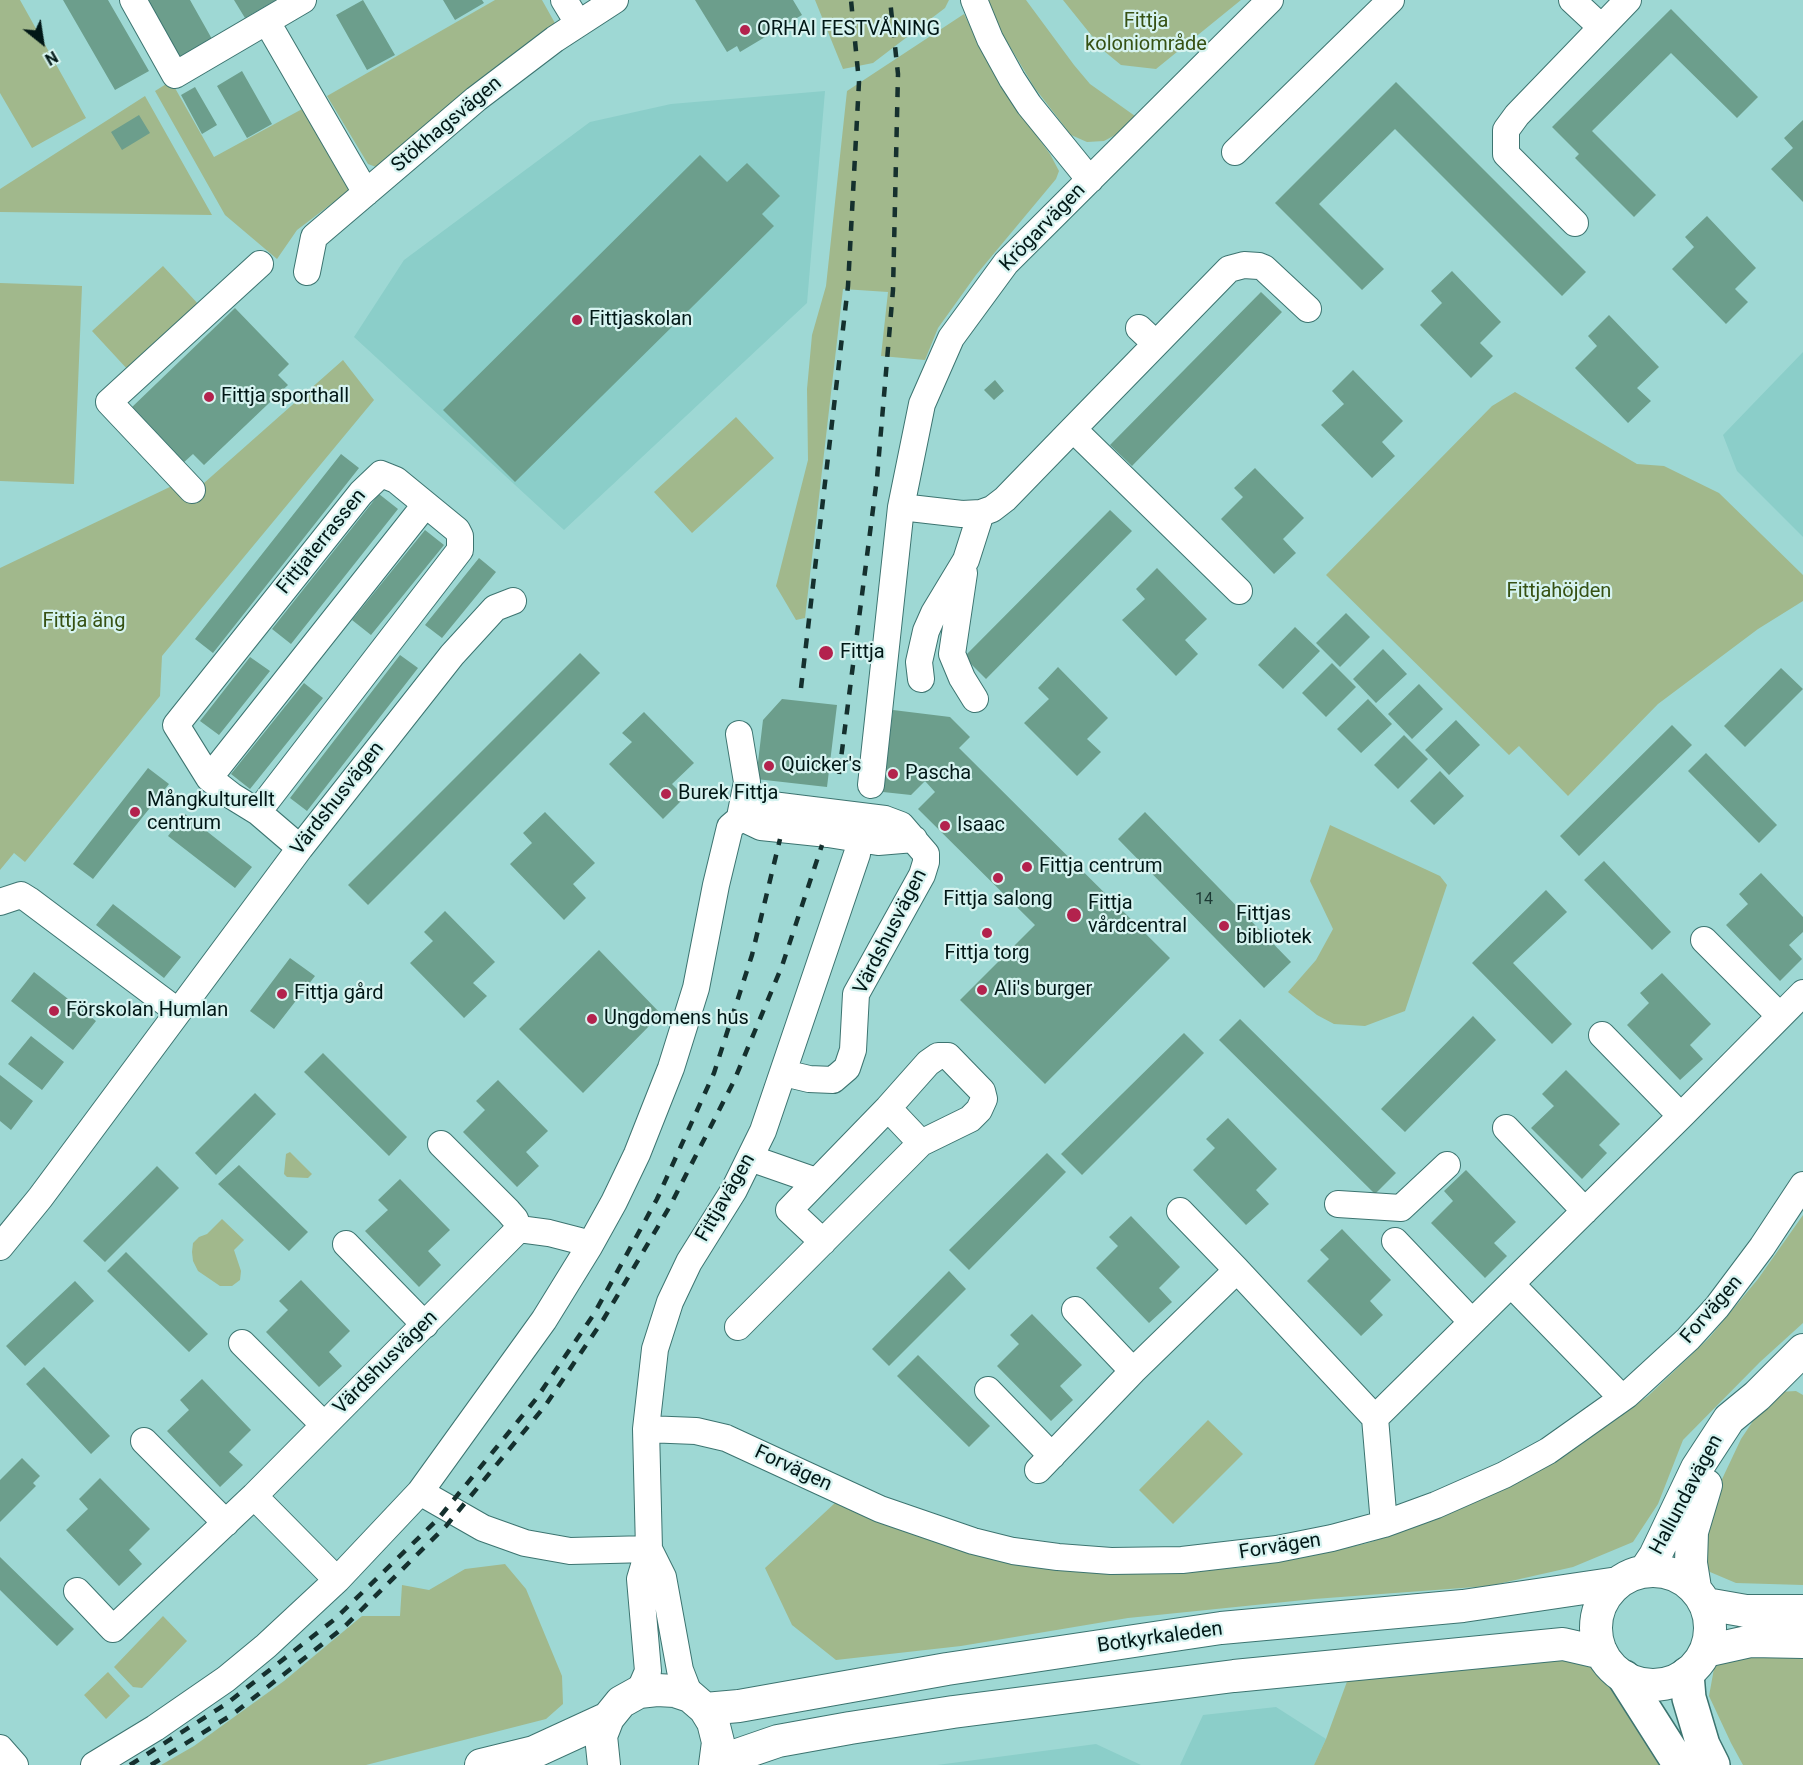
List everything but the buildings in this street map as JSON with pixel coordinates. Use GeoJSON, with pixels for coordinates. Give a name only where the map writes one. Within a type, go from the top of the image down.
{"type":"FeatureCollection","features":[{"type":"Feature","properties":{"kind":"highway"},"geometry":{"type":"LineString","coordinates":[[1696,1663],[1689,1698],[1703,1745],[1713,1765]]}},
{"type":"Feature","properties":{"kind":"highway"},"geometry":{"type":"LineString","coordinates":[[1624,1677],[1680,1765]]}},
{"type":"Feature","properties":{"kind":"main road","name":"Hallundavägen"},"geometry":{"type":"LineString","coordinates":[[1632,1577],[1655,1556],[1697,1468],[1729,1419],[1757,1396],[1803,1350]]}},
{"type":"Feature","properties":{"kind":"main road","name":"Hallundavägen"},"geometry":{"type":"LineString","coordinates":[[1700,1596],[1692,1563],[1692,1532],[1709,1477],[1757,1396]]}},
{"type":"Feature","properties":{"kind":"main road"},"geometry":{"type":"LineString","coordinates":[[1696,1663],[1710,1636],[1710,1619],[1700,1596],[1686,1579],[1662,1572],[1632,1577],[1607,1594],[1600,1608],[1597,1631],[1602,1653],[1608,1663],[1624,1677],[1636,1682],[1663,1684],[1676,1681],[1696,1663],[1751,1641],[1803,1642]]}},
{"type":"Feature","properties":{"kind":"main road","name":"Botkyrkaleden"},"geometry":{"type":"LineString","coordinates":[[639,1692],[657,1689],[675,1690],[698,1703],[739,1706],[958,1668],[1221,1628],[1463,1606],[1632,1577]]}},
{"type":"Feature","properties":{"kind":"main road"},"geometry":{"type":"LineString","coordinates":[[1700,1596],[1746,1611],[1803,1611]]}},
{"type":"Feature","properties":{"kind":"main road"},"geometry":{"type":"LineString","coordinates":[[698,1703],[713,1722],[718,1742],[716,1764],[778,1742],[850,1728],[953,1712],[1234,1676],[1563,1644],[1602,1653]]}},
{"type":"Feature","properties":{"kind":"main road"},"geometry":{"type":"LineString","coordinates":[[604,1765],[601,1736],[608,1718],[621,1702],[639,1692]]}},
{"type":"Feature","properties":{"kind":"main road"},"geometry":{"type":"LineString","coordinates":[[481,1765],[534,1752],[608,1718]]}},
{"type":"Feature","properties":{"kind":"street"},"geometry":{"type":"LineString","coordinates":[[133,0],[176,75],[302,0]]}},
{"type":"Feature","properties":{"kind":"street"},"geometry":{"type":"LineString","coordinates":[[564,0],[578,23]]}},
{"type":"Feature","properties":{"kind":"street","name":"Stökhagsvägen"},"geometry":{"type":"LineString","coordinates":[[307,272],[314,237],[476,99],[578,23],[615,0]]}},
{"type":"Feature","properties":{"kind":"street","name":"Krögarvägen"},"geometry":{"type":"LineString","coordinates":[[871,785],[901,507],[922,404],[951,338],[1006,263],[1270,0]]}},
{"type":"Feature","properties":{"kind":"street"},"geometry":{"type":"LineString","coordinates":[[1235,152],[1391,0]]}},
{"type":"Feature","properties":{"kind":"street"},"geometry":{"type":"LineString","coordinates":[[1572,0],[1601,27]]}},
{"type":"Feature","properties":{"kind":"street"},"geometry":{"type":"LineString","coordinates":[[1575,223],[1506,154],[1506,130],[1517,115],[1628,0]]}},
{"type":"Feature","properties":{"kind":"street"},"geometry":{"type":"LineString","coordinates":[[974,2],[990,39],[1012,79],[1029,105],[1090,180]]}},
{"type":"Feature","properties":{"kind":"street"},"geometry":{"type":"LineString","coordinates":[[267,22],[366,193]]}},
{"type":"Feature","properties":{"kind":"street"},"geometry":{"type":"LineString","coordinates":[[192,490],[109,402],[260,264]]}},
{"type":"Feature","properties":{"kind":"street"},"geometry":{"type":"LineString","coordinates":[[901,507],[962,514],[981,513],[992,509],[1005,499],[1073,429],[1147,336],[1229,269],[1237,266],[1264,268],[1308,309]]}},
{"type":"Feature","properties":{"kind":"street"},"geometry":{"type":"LineString","coordinates":[[1073,429],[1239,591]]}},
{"type":"Feature","properties":{"kind":"street","name":"Fittjaterrassen"},"geometry":{"type":"LineString","coordinates":[[258,812],[460,550],[460,536],[457,530],[396,480],[381,474],[374,478],[176,725],[209,778],[258,812],[300,848]]}},
{"type":"Feature","properties":{"kind":"street"},"geometry":{"type":"LineString","coordinates":[[209,778],[425,505]]}},
{"type":"Feature","properties":{"kind":"street"},"geometry":{"type":"LineString","coordinates":[[975,699],[962,678],[952,654],[966,560],[981,513]]}},
{"type":"Feature","properties":{"kind":"street"},"geometry":{"type":"LineString","coordinates":[[921,679],[919,662],[926,631],[934,613],[966,560]]}},
{"type":"Feature","properties":{"kind":"street","name":"Värdshusvägen"},"geometry":{"type":"LineString","coordinates":[[0,1247],[40,1198],[300,848],[452,655],[495,608],[513,601]]}},
{"type":"Feature","properties":{"kind":"street"},"geometry":{"type":"LineString","coordinates":[[94,1765],[156,1728],[226,1679],[266,1646],[337,1580],[420,1492],[544,1320],[614,1202],[637,1154],[671,1068],[696,988],[730,827],[740,818],[747,782],[739,734]]}},
{"type":"Feature","properties":{"kind":"street","name":"Värdshusvägen"},"geometry":{"type":"LineString","coordinates":[[740,818],[752,809],[772,805],[885,819],[901,825],[926,854],[922,876],[856,994],[853,1050],[847,1068],[833,1080],[809,1079],[784,1073]]}},
{"type":"Feature","properties":{"kind":"street","name":"Fittjavägen"},"geometry":{"type":"LineString","coordinates":[[639,1692],[648,1671],[640,1579],[648,1548],[646,1429],[655,1349],[670,1302],[689,1262],[734,1190],[763,1131],[857,854]]}},
{"type":"Feature","properties":{"kind":"street"},"geometry":{"type":"LineString","coordinates":[[0,903],[21,895],[177,1011]]}},
{"type":"Feature","properties":{"kind":"street"},"geometry":{"type":"LineString","coordinates":[[1704,940],[1780,1016]]}},
{"type":"Feature","properties":{"kind":"street"},"geometry":{"type":"LineString","coordinates":[[1375,1418],[1803,994]]}},
{"type":"Feature","properties":{"kind":"street"},"geometry":{"type":"LineString","coordinates":[[1602,1035],[1681,1116]]}},
{"type":"Feature","properties":{"kind":"street"},"geometry":{"type":"LineString","coordinates":[[738,1327],[823,1242],[921,1143],[970,1119],[979,1110],[984,1099],[982,1091],[948,1056],[938,1056],[928,1063],[888,1108],[789,1210],[823,1242]]}},
{"type":"Feature","properties":{"kind":"street"},"geometry":{"type":"LineString","coordinates":[[888,1108],[921,1143]]}},
{"type":"Feature","properties":{"kind":"street"},"geometry":{"type":"LineString","coordinates":[[1506,1128],[1585,1211]]}},
{"type":"Feature","properties":{"kind":"street"},"geometry":{"type":"LineString","coordinates":[[441,1144],[508,1210],[519,1229],[549,1233],[580,1241],[589,1247]]}},
{"type":"Feature","properties":{"kind":"street"},"geometry":{"type":"LineString","coordinates":[[750,1158],[816,1181]]}},
{"type":"Feature","properties":{"kind":"street"},"geometry":{"type":"LineString","coordinates":[[1338,1204],[1401,1208],[1447,1165]]}},
{"type":"Feature","properties":{"kind":"street","name":"Forvägen"},"geometry":{"type":"LineString","coordinates":[[646,1429],[696,1431],[726,1438],[917,1524],[1013,1551],[1111,1561],[1182,1560],[1277,1549],[1332,1538],[1384,1524],[1436,1505],[1504,1475],[1548,1451],[1622,1398],[1659,1367],[1717,1307],[1762,1247],[1803,1185]]}},
{"type":"Feature","properties":{"kind":"street"},"geometry":{"type":"LineString","coordinates":[[1180,1211],[1375,1418],[1384,1524]]}},
{"type":"Feature","properties":{"kind":"street","name":"Värdshusvägen"},"geometry":{"type":"LineString","coordinates":[[76,1591],[113,1629],[254,1496],[519,1229]]}},
{"type":"Feature","properties":{"kind":"street"},"geometry":{"type":"LineString","coordinates":[[1395,1241],[1472,1322]]}},
{"type":"Feature","properties":{"kind":"street"},"geometry":{"type":"LineString","coordinates":[[346,1244],[425,1325]]}},
{"type":"Feature","properties":{"kind":"street"},"geometry":{"type":"LineString","coordinates":[[988,1390],[1045,1463],[1133,1371],[1237,1270]]}},
{"type":"Feature","properties":{"kind":"street"},"geometry":{"type":"LineString","coordinates":[[1511,1284],[1622,1398]]}},
{"type":"Feature","properties":{"kind":"street"},"geometry":{"type":"LineString","coordinates":[[1075,1310],[1133,1371]]}},
{"type":"Feature","properties":{"kind":"street"},"geometry":{"type":"LineString","coordinates":[[242,1343],[324,1425]]}},
{"type":"Feature","properties":{"kind":"street"},"geometry":{"type":"LineString","coordinates":[[144,1441],[226,1523]]}},
{"type":"Feature","properties":{"kind":"street"},"geometry":{"type":"LineString","coordinates":[[420,1492],[483,1528],[525,1543],[570,1551],[648,1548]]}},
{"type":"Feature","properties":{"kind":"street"},"geometry":{"type":"LineString","coordinates":[[254,1496],[337,1580]]}},
{"type":"Feature","properties":{"kind":"street","name":"Fittjavägen"},"geometry":{"type":"LineString","coordinates":[[648,1548],[663,1576],[680,1670],[698,1703]]}},
{"type":"Feature","properties":{"kind":"street"},"geometry":{"type":"LineString","coordinates":[[0,1748],[15,1765]]}},
{"type":"Feature","properties":{"kind":"shaded area","name":"Fittjaskolan"},"geometry":{"type":"Polygon","coordinates":[[[825,91],[807,303],[564,530],[354,337],[404,260],[590,122],[671,104],[825,91]]]}},
{"type":"Feature","properties":{"kind":"shaded area"},"geometry":{"type":"Polygon","coordinates":[[[1803,352],[1803,537],[1737,471],[1723,435],[1803,352]]]}},
{"type":"Feature","properties":{"kind":"shaded area"},"geometry":{"type":"Polygon","coordinates":[[[1276,1707],[1326,1739],[1314,1765],[1180,1765],[1203,1715],[1276,1707]]]}},
{"type":"Feature","properties":{"kind":"shaded area"},"geometry":{"type":"Polygon","coordinates":[[[1096,1744],[1141,1765],[937,1765],[1096,1744]]]}},
{"type":"Feature","properties":{"kind":"green space"},"geometry":{"type":"Polygon","coordinates":[[[0,0],[20,0],[86,118],[32,148],[0,93],[0,0]]]}},
{"type":"Feature","properties":{"kind":"green space"},"geometry":{"type":"Polygon","coordinates":[[[495,0],[542,0],[556,25],[443,110],[376,167],[368,164],[327,96],[495,0]]]}},
{"type":"Feature","properties":{"kind":"green space"},"geometry":{"type":"Polygon","coordinates":[[[815,0],[949,0],[945,8],[873,63],[843,69],[815,0]]]}},
{"type":"Feature","properties":{"kind":"green space"},"geometry":{"type":"Polygon","coordinates":[[[987,0],[1026,0],[1090,84],[1135,116],[1119,133],[1104,141],[1087,142],[1071,135],[1034,87],[1003,35],[987,0]]]}},
{"type":"Feature","properties":{"kind":"green space","name":"Fittja koloniområde"},"geometry":{"type":"Polygon","coordinates":[[[1063,0],[1241,0],[1156,69],[1121,65],[1104,51],[1063,0]]]}},
{"type":"Feature","properties":{"kind":"green space"},"geometry":{"type":"Polygon","coordinates":[[[964,14],[1002,88],[1050,154],[1059,171],[1056,179],[976,275],[938,328],[925,360],[881,356],[888,292],[843,289],[805,618],[796,620],[776,586],[808,460],[807,389],[812,335],[826,286],[847,91],[964,14]]]}},
{"type":"Feature","properties":{"kind":"green space"},"geometry":{"type":"Polygon","coordinates":[[[171,81],[214,157],[304,108],[351,189],[297,230],[277,259],[225,215],[155,91],[171,81]]]}},
{"type":"Feature","properties":{"kind":"green space"},"geometry":{"type":"Polygon","coordinates":[[[145,96],[212,215],[0,212],[0,189],[145,96]]]}},
{"type":"Feature","properties":{"kind":"green space"},"geometry":{"type":"Polygon","coordinates":[[[163,266],[200,306],[129,371],[92,331],[163,266]]]}},
{"type":"Feature","properties":{"kind":"green space"},"geometry":{"type":"Polygon","coordinates":[[[0,283],[82,286],[74,484],[0,481],[0,283]]]}},
{"type":"Feature","properties":{"kind":"green space","name":"Fittja äng"},"geometry":{"type":"Polygon","coordinates":[[[343,360],[374,400],[162,656],[160,696],[25,862],[14,853],[0,870],[0,568],[174,485],[204,483],[343,360]]]}},
{"type":"Feature","properties":{"kind":"green space","name":"Fittjahöjden"},"geometry":{"type":"Polygon","coordinates":[[[1515,392],[1637,464],[1664,466],[1719,493],[1803,575],[1803,601],[1758,629],[1658,704],[1568,796],[1519,746],[1509,755],[1326,575],[1492,406],[1515,392]]]}},
{"type":"Feature","properties":{"kind":"green space"},"geometry":{"type":"Polygon","coordinates":[[[736,417],[774,458],[692,533],[654,492],[736,417]]]}},
{"type":"Feature","properties":{"kind":"green space"},"geometry":{"type":"Polygon","coordinates":[[[1330,825],[1440,876],[1447,885],[1405,1011],[1365,1026],[1334,1024],[1317,1015],[1288,992],[1316,960],[1333,929],[1310,881],[1330,825]]]}},
{"type":"Feature","properties":{"kind":"green space"},"geometry":{"type":"Polygon","coordinates":[[[290,1152],[312,1174],[308,1178],[287,1177],[284,1174],[286,1154],[290,1152]]]}},
{"type":"Feature","properties":{"kind":"green space"},"geometry":{"type":"Polygon","coordinates":[[[1803,1215],[1803,1323],[1760,1362],[1683,1440],[1658,1504],[1633,1542],[1573,1567],[1489,1586],[1314,1599],[1128,1618],[961,1646],[836,1660],[792,1625],[765,1568],[836,1502],[883,1524],[997,1559],[1120,1573],[1177,1573],[1244,1567],[1301,1558],[1368,1543],[1429,1522],[1489,1495],[1552,1462],[1648,1396],[1709,1338],[1758,1279],[1803,1215]]]}},
{"type":"Feature","properties":{"kind":"green space"},"geometry":{"type":"Polygon","coordinates":[[[222,1219],[244,1240],[234,1250],[241,1271],[240,1280],[232,1286],[220,1286],[198,1271],[193,1261],[193,1243],[199,1237],[207,1234],[222,1219]]]}},
{"type":"Feature","properties":{"kind":"green space"},"geometry":{"type":"Polygon","coordinates":[[[1796,1391],[1803,1395],[1803,1585],[1736,1583],[1710,1572],[1701,1556],[1715,1494],[1741,1439],[1765,1403],[1778,1392],[1796,1391]]]}},
{"type":"Feature","properties":{"kind":"green space"},"geometry":{"type":"Polygon","coordinates":[[[1208,1420],[1243,1454],[1173,1524],[1139,1490],[1208,1420]]]}},
{"type":"Feature","properties":{"kind":"green space"},"geometry":{"type":"Polygon","coordinates":[[[505,1564],[526,1589],[562,1676],[563,1704],[546,1719],[366,1765],[161,1765],[194,1746],[284,1681],[362,1616],[400,1616],[402,1585],[429,1590],[465,1569],[505,1564]]]}},
{"type":"Feature","properties":{"kind":"green space"},"geometry":{"type":"Polygon","coordinates":[[[163,1616],[187,1641],[142,1688],[133,1687],[114,1667],[163,1616]]]}},
{"type":"Feature","properties":{"kind":"green space"},"geometry":{"type":"Polygon","coordinates":[[[1764,1651],[1803,1651],[1803,1765],[1743,1765],[1709,1696],[1715,1663],[1764,1651]]]}},
{"type":"Feature","properties":{"kind":"green space"},"geometry":{"type":"Polygon","coordinates":[[[1561,1652],[1599,1670],[1633,1714],[1662,1765],[1314,1765],[1349,1676],[1561,1652]]]}},
{"type":"Feature","properties":{"kind":"green space"},"geometry":{"type":"Polygon","coordinates":[[[108,1672],[130,1696],[106,1719],[84,1695],[108,1672]]]}},
{"type":"Feature","properties":{"kind":"railway"},"geometry":{"type":"LineString","coordinates":[[801,688],[848,286],[859,82],[851,0]]}},
{"type":"Feature","properties":{"kind":"railway"},"geometry":{"type":"LineString","coordinates":[[839,774],[877,478],[893,290],[898,74],[890,0]]}},
{"type":"Feature","properties":{"kind":"railway"},"geometry":{"type":"LineString","coordinates":[[130,1765],[226,1704],[335,1619],[438,1519],[536,1399],[594,1314],[657,1199],[714,1073],[752,955],[780,839]]}},
{"type":"Feature","properties":{"kind":"railway"},"geometry":{"type":"LineString","coordinates":[[151,1765],[233,1714],[343,1628],[446,1526],[545,1406],[603,1320],[670,1206],[734,1081],[782,966],[822,845]]}},
{"type":"Feature","properties":{"kind":"place","name":"ORHAI FESTVÅNING"},"geometry":{"type":"Point","coordinates":[745,30]}},
{"type":"Feature","properties":{"kind":"place","name":"Fittjaskolan"},"geometry":{"type":"Point","coordinates":[577,320]}},
{"type":"Feature","properties":{"kind":"place","name":"Fittja sporthall"},"geometry":{"type":"Point","coordinates":[209,397]}},
{"type":"Feature","properties":{"kind":"place","name":"Fittja"},"geometry":{"type":"Point","coordinates":[826,653]}},
{"type":"Feature","properties":{"kind":"place","name":"Quicker's"},"geometry":{"type":"Point","coordinates":[769,766]}},
{"type":"Feature","properties":{"kind":"place","name":"Pascha"},"geometry":{"type":"Point","coordinates":[893,774]}},
{"type":"Feature","properties":{"kind":"place","name":"Burek Fittja"},"geometry":{"type":"Point","coordinates":[666,794]}},
{"type":"Feature","properties":{"kind":"place","name":"Mångkulturellt centrum"},"geometry":{"type":"Point","coordinates":[135,812]}},
{"type":"Feature","properties":{"kind":"place","name":"Isaac"},"geometry":{"type":"Point","coordinates":[945,826]}},
{"type":"Feature","properties":{"kind":"place","name":"Fittja centrum"},"geometry":{"type":"Point","coordinates":[1027,867]}},
{"type":"Feature","properties":{"kind":"place","name":"Fittja salong"},"geometry":{"type":"Point","coordinates":[998,878]}},
{"type":"Feature","properties":{"kind":"place","name":"Fittja vårdcentral"},"geometry":{"type":"Point","coordinates":[1074,915]}},
{"type":"Feature","properties":{"kind":"place","name":"Fittjas bibliotek"},"geometry":{"type":"Point","coordinates":[1224,926]}},
{"type":"Feature","properties":{"kind":"place","name":"Fittja torg"},"geometry":{"type":"Point","coordinates":[987,933]}},
{"type":"Feature","properties":{"kind":"place","name":"Ali's burger"},"geometry":{"type":"Point","coordinates":[982,990]}},
{"type":"Feature","properties":{"kind":"place","name":"Fittja gård"},"geometry":{"type":"Point","coordinates":[282,994]}},
{"type":"Feature","properties":{"kind":"place","name":"Förskolan Humlan"},"geometry":{"type":"Point","coordinates":[54,1011]}},
{"type":"Feature","properties":{"kind":"place","name":"Ungdomens hus"},"geometry":{"type":"Point","coordinates":[592,1019]}}]}
